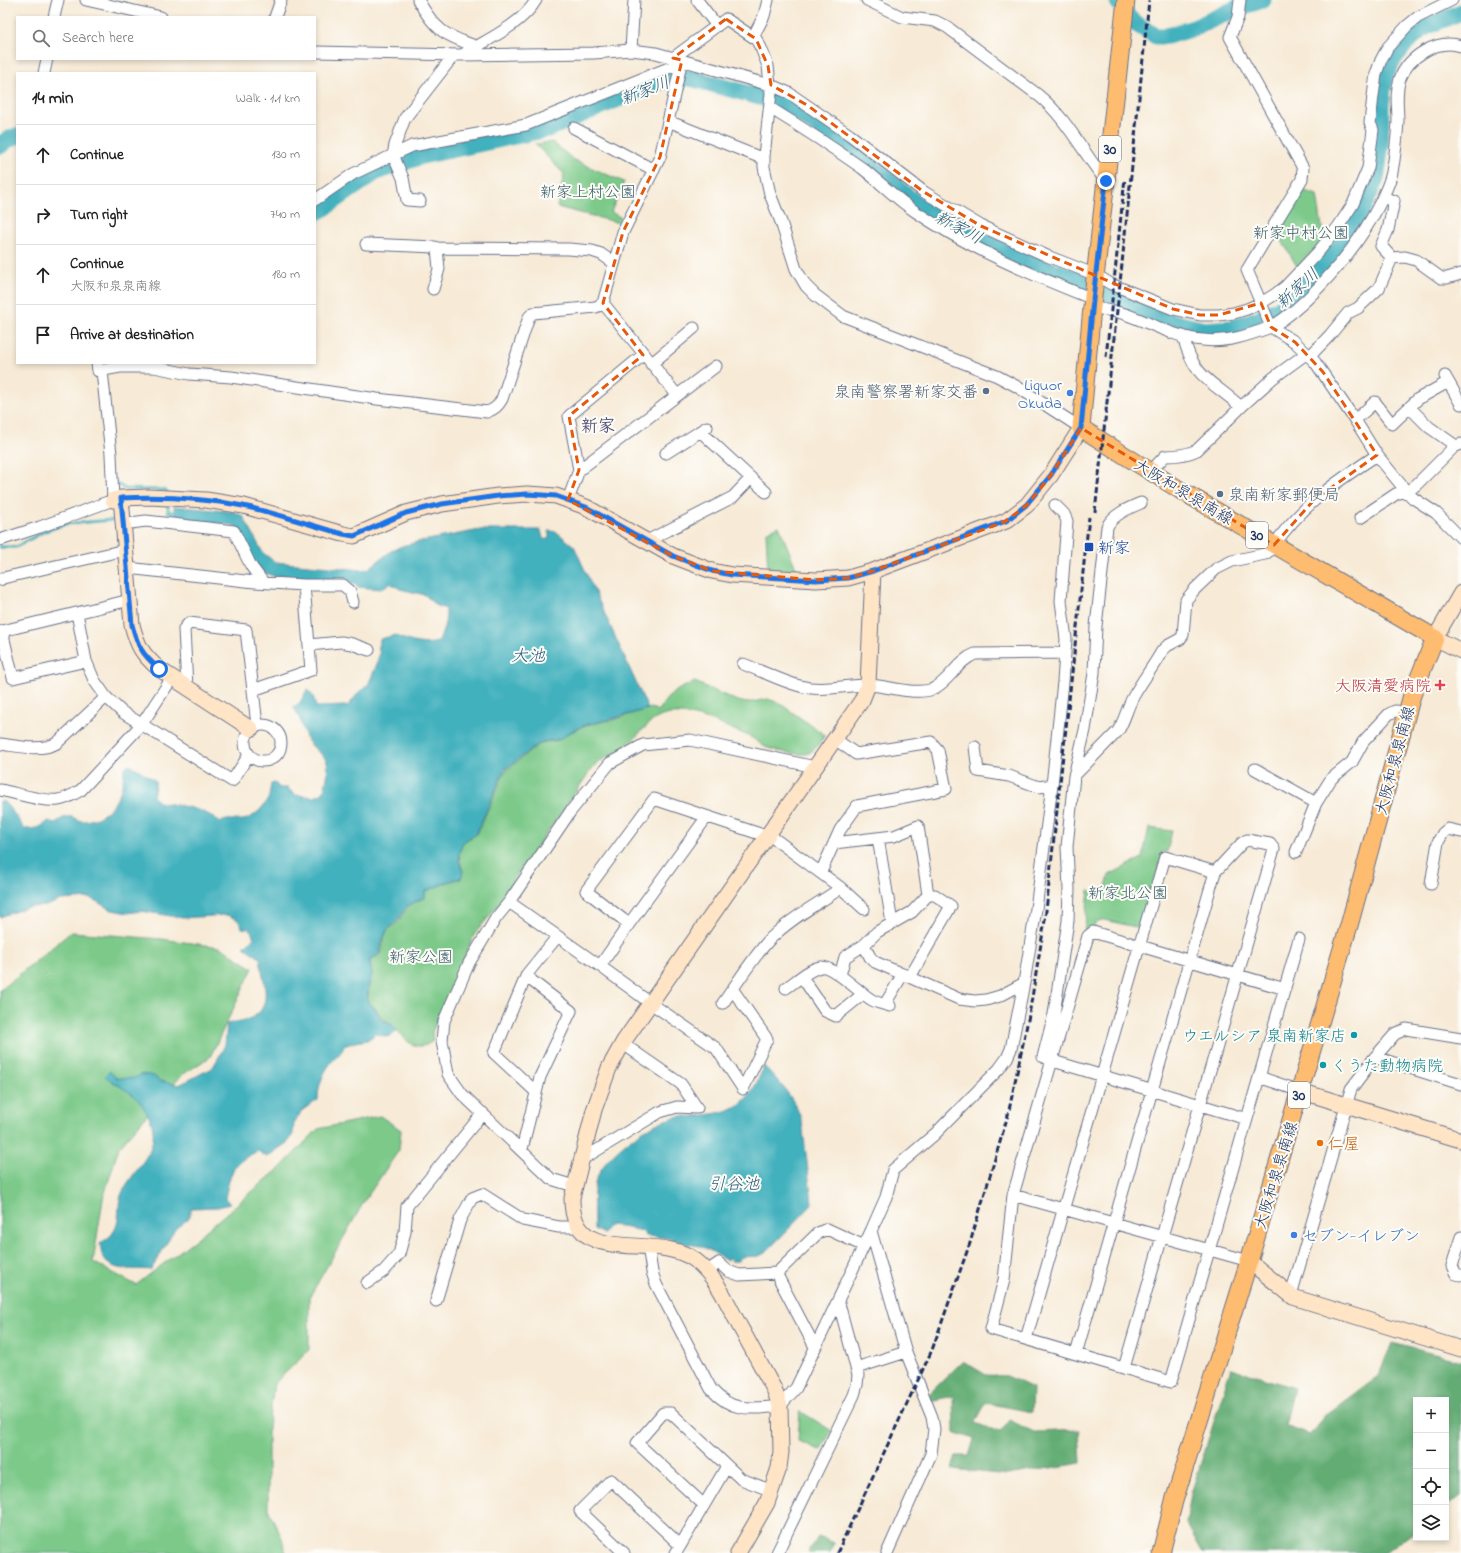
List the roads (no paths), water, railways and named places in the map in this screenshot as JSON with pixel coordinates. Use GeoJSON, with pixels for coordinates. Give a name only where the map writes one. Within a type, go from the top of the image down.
{"type":"FeatureCollection","features":[{"type":"Feature","properties":{"kind":"main road","name":"30"},"geometry":{"type":"LineString","coordinates":[[1081,428],[1094,291],[1126,0]]}},
{"type":"Feature","properties":{"kind":"main road","name":"大阪和泉泉南線"},"geometry":{"type":"LineString","coordinates":[[1081,428],[1275,546],[1435,638],[1420,673],[1407,712],[1350,922],[1249,1262],[1174,1501],[1161,1553]]}},
{"type":"Feature","properties":{"kind":"street"},"geometry":{"type":"LineString","coordinates":[[54,16],[58,0]]}},
{"type":"Feature","properties":{"kind":"street"},"geometry":{"type":"LineString","coordinates":[[86,0],[157,16]]}},
{"type":"Feature","properties":{"kind":"street"},"geometry":{"type":"LineString","coordinates":[[275,16],[281,0]]}},
{"type":"Feature","properties":{"kind":"street"},"geometry":{"type":"LineString","coordinates":[[418,0],[441,32],[475,46]]}},
{"type":"Feature","properties":{"kind":"street"},"geometry":{"type":"LineString","coordinates":[[420,201],[406,200],[403,178],[393,155],[395,145],[406,118],[457,55],[521,19],[536,0]]}},
{"type":"Feature","properties":{"kind":"street"},"geometry":{"type":"LineString","coordinates":[[631,50],[634,0]]}},
{"type":"Feature","properties":{"kind":"street"},"geometry":{"type":"LineString","coordinates":[[697,0],[717,26]]}},
{"type":"Feature","properties":{"kind":"street"},"geometry":{"type":"LineString","coordinates":[[754,37],[764,16],[768,0]]}},
{"type":"Feature","properties":{"kind":"street"},"geometry":{"type":"LineString","coordinates":[[867,0],[902,17],[935,21],[947,26],[1052,106],[1095,168],[1106,181]]}},
{"type":"Feature","properties":{"kind":"street"},"geometry":{"type":"LineString","coordinates":[[770,108],[841,154],[916,212],[964,242],[1033,275],[1094,291],[1111,284],[1173,309],[1200,315],[1234,313],[1262,304],[1285,287],[1319,251],[1338,227],[1353,204],[1368,168],[1373,130],[1370,123],[1372,96],[1376,74],[1381,60],[1388,47],[1406,26],[1418,17],[1452,0]]}},
{"type":"Feature","properties":{"kind":"street"},"geometry":{"type":"LineString","coordinates":[[1240,5],[1238,17],[1230,37],[1303,168],[1302,179],[1247,270],[1271,325],[1295,342],[1323,372],[1377,456],[1406,491],[1413,498],[1436,513],[1461,538]]}},
{"type":"Feature","properties":{"kind":"street"},"geometry":{"type":"LineString","coordinates":[[0,540],[117,499],[169,497],[206,500],[244,506],[354,536],[406,513],[470,499],[527,494],[556,496],[586,507],[673,556],[690,564],[712,571],[732,575],[816,580],[848,578],[873,571],[1006,521],[1026,505],[1051,475],[1081,428],[1016,386],[997,376],[843,316],[815,295],[806,286],[796,269],[781,222],[770,194],[764,167],[771,89],[768,66],[761,48],[754,37],[726,19],[679,62],[526,125],[412,146],[353,174],[316,199]]}},
{"type":"Feature","properties":{"kind":"street"},"geometry":{"type":"LineString","coordinates":[[316,52],[457,55],[594,53],[631,50],[656,53],[679,62],[789,94],[873,151],[924,192],[957,213],[1011,240],[1094,291],[1124,314],[1183,336],[1203,340],[1224,340],[1245,337],[1271,325],[1297,309],[1338,267],[1362,237],[1374,216],[1392,174],[1398,122],[1397,95],[1400,79],[1409,65],[1418,56],[1430,48],[1447,44],[1461,46]]}},
{"type":"Feature","properties":{"kind":"street"},"geometry":{"type":"LineString","coordinates":[[44,72],[47,60]]}},
{"type":"Feature","properties":{"kind":"street"},"geometry":{"type":"LineString","coordinates":[[254,727],[186,687],[159,669],[148,659],[138,645],[132,625],[123,524],[117,499],[99,367],[154,367],[189,374],[231,377],[377,399],[487,412],[493,410],[498,406],[502,399],[529,317],[533,313],[596,307],[603,303],[623,232],[660,157],[675,94],[679,62]]}},
{"type":"Feature","properties":{"kind":"street"},"geometry":{"type":"LineString","coordinates":[[668,121],[764,159]]}},
{"type":"Feature","properties":{"kind":"street"},"geometry":{"type":"LineString","coordinates":[[574,128],[654,170]]}},
{"type":"Feature","properties":{"kind":"street"},"geometry":{"type":"LineString","coordinates":[[1388,199],[1394,201],[1388,230],[1381,246],[1392,258]]}},
{"type":"Feature","properties":{"kind":"street"},"geometry":{"type":"LineString","coordinates":[[366,244],[437,248],[569,249],[592,251],[614,263]]}},
{"type":"Feature","properties":{"kind":"street"},"geometry":{"type":"LineString","coordinates":[[433,289],[438,269],[437,248]]}},
{"type":"Feature","properties":{"kind":"street"},"geometry":{"type":"LineString","coordinates":[[1392,258],[1405,256],[1416,260],[1441,278],[1461,274]]}},
{"type":"Feature","properties":{"kind":"street"},"geometry":{"type":"LineString","coordinates":[[1151,471],[1165,456],[1176,456],[1192,453],[1197,450],[1273,378],[1308,355],[1348,313],[1358,308],[1379,288],[1392,258]]}},
{"type":"Feature","properties":{"kind":"street"},"geometry":{"type":"LineString","coordinates":[[603,303],[677,395]]}},
{"type":"Feature","properties":{"kind":"street"},"geometry":{"type":"LineString","coordinates":[[651,364],[694,328]]}},
{"type":"Feature","properties":{"kind":"street"},"geometry":{"type":"LineString","coordinates":[[1183,336],[1192,364],[1199,373],[1210,383],[1226,393],[1241,407]]}},
{"type":"Feature","properties":{"kind":"street"},"geometry":{"type":"LineString","coordinates":[[568,500],[579,470],[569,416],[643,354]]}},
{"type":"Feature","properties":{"kind":"street"},"geometry":{"type":"LineString","coordinates":[[579,470],[716,366]]}},
{"type":"Feature","properties":{"kind":"street"},"geometry":{"type":"LineString","coordinates":[[1355,420],[1375,402],[1392,424],[1418,399],[1446,379],[1461,404]]}},
{"type":"Feature","properties":{"kind":"street"},"geometry":{"type":"LineString","coordinates":[[1360,518],[1396,494],[1406,491],[1417,484],[1458,445],[1429,427],[1410,408]]}},
{"type":"Feature","properties":{"kind":"street"},"geometry":{"type":"LineString","coordinates":[[666,453],[704,429],[766,492]]}},
{"type":"Feature","properties":{"kind":"street"},"geometry":{"type":"LineString","coordinates":[[1074,776],[1118,731],[1123,724],[1125,714],[1133,697],[1162,652],[1168,646],[1180,639],[1183,635],[1186,600],[1195,589],[1216,569],[1232,561],[1265,554],[1275,546],[1296,516],[1314,500],[1337,481],[1377,456]]}},
{"type":"Feature","properties":{"kind":"street"},"geometry":{"type":"LineString","coordinates":[[647,541],[733,497],[751,478]]}},
{"type":"Feature","properties":{"kind":"street"},"geometry":{"type":"LineString","coordinates":[[1141,503],[1113,518],[1107,527],[1096,626],[1094,673],[1085,730],[1074,776],[1067,847],[1069,889],[1068,922],[1054,1014],[1044,1057],[1052,1061],[1247,1119]]}},
{"type":"Feature","properties":{"kind":"street"},"geometry":{"type":"LineString","coordinates":[[648,1246],[652,1272],[656,1284],[711,1389],[726,1403],[736,1407],[751,1409],[780,1406],[796,1388],[864,1246],[886,1197],[893,1170],[935,1134],[999,1069],[1007,1058],[1011,1049],[1024,983],[1036,908],[1052,785],[1065,653],[1066,639],[1061,601],[1067,521],[1064,514],[1054,505]]}},
{"type":"Feature","properties":{"kind":"street"},"geometry":{"type":"LineString","coordinates":[[123,524],[146,521],[234,531],[251,566],[262,582]]}},
{"type":"Feature","properties":{"kind":"street"},"geometry":{"type":"LineString","coordinates":[[0,580],[3,578],[125,550]]}},
{"type":"Feature","properties":{"kind":"street"},"geometry":{"type":"LineString","coordinates":[[127,568],[262,582],[304,585],[343,585],[350,591],[353,602]]}},
{"type":"Feature","properties":{"kind":"street"},"geometry":{"type":"LineString","coordinates":[[738,1553],[767,1503],[780,1468],[782,1452],[780,1406],[774,1389],[722,1293],[706,1271],[684,1253],[672,1249],[601,1242],[590,1239],[578,1227],[572,1210],[574,1186],[601,1088],[609,1068],[622,1043],[649,1002],[862,700],[868,685],[873,571]]}},
{"type":"Feature","properties":{"kind":"street"},"geometry":{"type":"LineString","coordinates":[[252,690],[311,670],[304,585]]}},
{"type":"Feature","properties":{"kind":"street"},"geometry":{"type":"LineString","coordinates":[[1461,593],[1435,638],[1461,651]]}},
{"type":"Feature","properties":{"kind":"street"},"geometry":{"type":"LineString","coordinates":[[86,661],[13,678],[2,631],[130,600]]}},
{"type":"Feature","properties":{"kind":"street"},"geometry":{"type":"LineString","coordinates":[[77,613],[86,661],[94,680],[106,697],[122,712],[232,780],[249,755]]}},
{"type":"Feature","properties":{"kind":"street"},"geometry":{"type":"LineString","coordinates":[[186,687],[184,629],[189,623],[246,630],[254,727]]}},
{"type":"Feature","properties":{"kind":"street"},"geometry":{"type":"LineString","coordinates":[[309,645],[341,642],[369,650]]}},
{"type":"Feature","properties":{"kind":"street"},"geometry":{"type":"LineString","coordinates":[[743,664],[800,686],[810,688],[868,685],[922,692],[943,683],[967,657],[975,654],[1065,653]]}},
{"type":"Feature","properties":{"kind":"street"},"geometry":{"type":"LineString","coordinates":[[0,790],[46,800],[59,800],[69,797],[81,790],[142,724],[172,678]]}},
{"type":"Feature","properties":{"kind":"street"},"geometry":{"type":"LineString","coordinates":[[0,744],[41,748],[49,747],[57,743],[106,697]]}},
{"type":"Feature","properties":{"kind":"street"},"geometry":{"type":"LineString","coordinates":[[1296,852],[1316,803],[1331,779],[1352,762],[1363,742],[1389,714],[1395,711],[1407,712]]}},
{"type":"Feature","properties":{"kind":"street"},"geometry":{"type":"LineString","coordinates":[[266,724],[276,729],[279,734],[281,745],[276,755],[266,761],[255,759],[249,755],[244,741],[246,735],[254,727],[266,724]]}},
{"type":"Feature","properties":{"kind":"street"},"geometry":{"type":"LineString","coordinates":[[821,872],[840,830],[857,806],[946,789],[938,750],[931,742],[856,754],[835,739]]}},
{"type":"Feature","properties":{"kind":"street"},"geometry":{"type":"LineString","coordinates":[[574,1186],[551,1179],[522,1149],[462,1094],[448,1074],[442,1041],[444,1021],[469,963],[496,918],[509,902],[570,812],[610,763],[643,745],[690,740],[815,767]]}},
{"type":"Feature","properties":{"kind":"street"},"geometry":{"type":"LineString","coordinates":[[975,747],[978,771],[1009,776],[1039,787],[1052,785]]}},
{"type":"Feature","properties":{"kind":"street"},"geometry":{"type":"LineString","coordinates":[[1255,769],[1316,803]]}},
{"type":"Feature","properties":{"kind":"street"},"geometry":{"type":"LineString","coordinates":[[629,924],[586,891],[654,799],[706,818],[767,835],[842,888],[864,909]]}},
{"type":"Feature","properties":{"kind":"street"},"geometry":{"type":"LineString","coordinates":[[600,966],[706,818]]}},
{"type":"Feature","properties":{"kind":"street"},"geometry":{"type":"LineString","coordinates":[[834,843],[894,836],[918,826],[928,895]]}},
{"type":"Feature","properties":{"kind":"street"},"geometry":{"type":"LineString","coordinates":[[1431,884],[1438,842],[1442,833],[1448,829],[1461,832]]}},
{"type":"Feature","properties":{"kind":"street"},"geometry":{"type":"LineString","coordinates":[[878,838],[892,923]]}},
{"type":"Feature","properties":{"kind":"street"},"geometry":{"type":"LineString","coordinates":[[1076,1354],[1215,872],[1242,843],[1247,840],[1270,844],[1274,849],[1124,1368]]}},
{"type":"Feature","properties":{"kind":"street"},"geometry":{"type":"LineString","coordinates":[[1026,1339],[1165,857],[1215,872]]}},
{"type":"Feature","properties":{"kind":"street"},"geometry":{"type":"LineString","coordinates":[[723,1003],[771,939],[791,922],[842,888]]}},
{"type":"Feature","properties":{"kind":"street"},"geometry":{"type":"LineString","coordinates":[[786,988],[813,969],[823,966],[832,969],[863,994],[873,1000],[888,1005],[951,906],[935,895],[928,895],[912,912],[877,932],[864,944],[845,957],[840,975]]}},
{"type":"Feature","properties":{"kind":"street"},"geometry":{"type":"LineString","coordinates":[[509,902],[716,1048],[743,1089],[768,1039],[733,990]]}},
{"type":"Feature","properties":{"kind":"street"},"geometry":{"type":"LineString","coordinates":[[1285,989],[1093,932],[1088,936],[1013,1195],[1004,1280],[990,1329],[1171,1382],[1260,1077],[1285,989],[1299,939]]}},
{"type":"Feature","properties":{"kind":"street"},"geometry":{"type":"LineString","coordinates":[[536,1092],[494,1053],[528,974],[557,937]]}},
{"type":"Feature","properties":{"kind":"street"},"geometry":{"type":"LineString","coordinates":[[864,944],[870,957],[875,962],[959,999],[975,1001],[1000,996],[1024,983]]}},
{"type":"Feature","properties":{"kind":"street"},"geometry":{"type":"LineString","coordinates":[[522,1149],[540,1077],[571,1011],[532,980],[528,974]]}},
{"type":"Feature","properties":{"kind":"street"},"geometry":{"type":"LineString","coordinates":[[802,977],[825,1011],[836,1016],[863,994]]}},
{"type":"Feature","properties":{"kind":"street"},"geometry":{"type":"LineString","coordinates":[[1291,1295],[1351,1090],[1375,1057],[1395,1034],[1406,1029],[1461,1038]]}},
{"type":"Feature","properties":{"kind":"street"},"geometry":{"type":"LineString","coordinates":[[581,1160],[660,1112],[677,1107],[697,1108],[681,1084],[622,1043]]}},
{"type":"Feature","properties":{"kind":"street"},"geometry":{"type":"LineString","coordinates":[[1375,1057],[1461,1084]]}},
{"type":"Feature","properties":{"kind":"street"},"geometry":{"type":"LineString","coordinates":[[1260,1077],[1300,1091],[1347,1104],[1461,1140]]}},
{"type":"Feature","properties":{"kind":"street"},"geometry":{"type":"LineString","coordinates":[[367,1283],[384,1271],[399,1254],[405,1232],[407,1206],[483,1113]]}},
{"type":"Feature","properties":{"kind":"street"},"geometry":{"type":"LineString","coordinates":[[436,1301],[460,1220],[472,1198],[482,1194],[524,1220],[559,1228],[578,1227]]}},
{"type":"Feature","properties":{"kind":"street"},"geometry":{"type":"LineString","coordinates":[[1013,1195],[1249,1262],[1291,1295],[1461,1349]]}},
{"type":"Feature","properties":{"kind":"street"},"geometry":{"type":"LineString","coordinates":[[706,1271],[719,1263],[728,1271],[739,1275],[776,1273],[818,1233],[827,1229],[864,1246]]}},
{"type":"Feature","properties":{"kind":"street"},"geometry":{"type":"LineString","coordinates":[[871,1231],[906,1352],[932,1417],[934,1429],[934,1442],[931,1454],[887,1553]]}},
{"type":"Feature","properties":{"kind":"street"},"geometry":{"type":"LineString","coordinates":[[1461,1237],[1452,1266],[1456,1274],[1461,1275]]}},
{"type":"Feature","properties":{"kind":"street"},"geometry":{"type":"LineString","coordinates":[[776,1273],[815,1347]]}},
{"type":"Feature","properties":{"kind":"street"},"geometry":{"type":"LineString","coordinates":[[777,1553],[854,1395],[857,1385],[858,1375],[838,1300]]}},
{"type":"Feature","properties":{"kind":"street"},"geometry":{"type":"LineString","coordinates":[[856,1368],[906,1352]]}},
{"type":"Feature","properties":{"kind":"street"},"geometry":{"type":"LineString","coordinates":[[704,1505],[637,1442],[663,1413],[671,1413],[741,1479],[772,1491]]}},
{"type":"Feature","properties":{"kind":"street"},"geometry":{"type":"LineString","coordinates":[[624,1553],[580,1511],[611,1480],[678,1549],[727,1466]]}},
{"type":"Feature","properties":{"kind":"water","name":"大池"},"geometry":{"type":"Polygon","coordinates":[[[174,506],[234,512],[243,516],[263,553],[275,562],[362,570],[368,569],[391,551],[402,546],[480,530],[541,530],[543,539],[549,539],[549,530],[558,533],[574,546],[648,709],[584,725],[560,739],[541,742],[504,770],[476,834],[463,842],[459,854],[459,862],[463,872],[461,878],[425,891],[425,897],[408,906],[386,932],[382,941],[380,953],[369,961],[372,974],[368,986],[367,1001],[376,1010],[381,1020],[388,1022],[398,1030],[389,1037],[376,1034],[367,1040],[344,1046],[325,1072],[321,1081],[318,1100],[304,1109],[294,1122],[293,1134],[288,1142],[267,1157],[258,1151],[249,1155],[234,1169],[231,1174],[225,1198],[230,1204],[218,1207],[192,1208],[188,1219],[175,1229],[151,1270],[124,1269],[111,1266],[106,1262],[102,1255],[100,1244],[111,1235],[115,1229],[121,1196],[128,1182],[141,1165],[151,1147],[153,1128],[149,1117],[138,1100],[105,1076],[110,1071],[116,1078],[134,1078],[143,1074],[154,1076],[160,1081],[179,1085],[213,1067],[225,1045],[227,1024],[251,1018],[263,1007],[265,991],[260,958],[244,947],[254,938],[250,929],[242,928],[238,920],[227,915],[183,918],[141,911],[128,913],[112,910],[90,898],[61,900],[46,906],[28,907],[0,917],[0,801],[4,802],[24,829],[38,828],[48,821],[55,823],[68,817],[82,821],[93,819],[102,816],[114,804],[122,787],[124,769],[128,764],[156,781],[153,796],[158,802],[198,810],[221,822],[229,820],[243,820],[255,815],[267,801],[271,784],[275,783],[280,788],[288,788],[295,795],[314,797],[323,793],[327,778],[328,765],[326,759],[308,741],[298,715],[293,707],[299,704],[307,690],[311,693],[316,707],[348,706],[359,692],[368,685],[380,654],[378,646],[380,639],[396,635],[416,643],[427,644],[438,642],[443,630],[446,614],[446,609],[435,605],[425,595],[400,589],[390,583],[381,589],[358,587],[347,580],[273,576],[261,571],[250,558],[237,529],[233,525],[175,519],[174,506]]]}},
{"type":"Feature","properties":{"kind":"water","name":"引谷池"},"geometry":{"type":"Polygon","coordinates":[[[764,1066],[792,1099],[802,1122],[812,1203],[810,1207],[765,1253],[759,1256],[740,1257],[739,1261],[731,1261],[729,1258],[727,1261],[701,1246],[687,1244],[667,1238],[645,1236],[643,1231],[612,1225],[608,1226],[604,1234],[594,1229],[594,1197],[596,1180],[609,1159],[618,1150],[640,1133],[652,1126],[677,1116],[696,1116],[732,1109],[747,1098],[753,1090],[764,1066]]]}},
{"type":"Feature","properties":{"kind":"waterway"},"geometry":{"type":"LineString","coordinates":[[1118,2],[1129,18],[1136,24],[1156,36],[1167,36],[1194,28],[1235,9],[1263,0]]}},
{"type":"Feature","properties":{"kind":"waterway","name":"新家川"},"geometry":{"type":"LineString","coordinates":[[316,212],[376,172],[422,156],[548,129],[656,83],[674,78],[690,78],[782,103],[796,111],[857,154],[918,205],[964,232],[1021,259],[1077,279],[1134,308],[1172,322],[1204,330],[1232,328],[1260,318],[1280,308],[1302,288],[1338,249],[1357,221],[1376,179],[1380,152],[1381,105],[1385,75],[1395,57],[1409,40],[1426,27],[1461,12]]}},
{"type":"Feature","properties":{"kind":"waterway","name":"新家川"},"geometry":{"type":"LineString","coordinates":[[0,146],[7,140],[16,136]]}},
{"type":"Feature","properties":{"kind":"waterway"},"geometry":{"type":"LineString","coordinates":[[116,483],[125,489],[164,490],[167,492]]}},
{"type":"Feature","properties":{"kind":"waterway"},"geometry":{"type":"LineString","coordinates":[[168,502],[168,512],[174,512]]}},
{"type":"Feature","properties":{"kind":"waterway"},"geometry":{"type":"LineString","coordinates":[[0,547],[16,547],[45,531],[65,524],[112,520]]}},
{"type":"Feature","properties":{"kind":"railway"},"geometry":{"type":"LineString","coordinates":[[1095,512],[1149,0]]}},
{"type":"Feature","properties":{"kind":"railway"},"geometry":{"type":"LineString","coordinates":[[1106,357],[1125,178]]}},
{"type":"Feature","properties":{"kind":"railway"},"geometry":{"type":"LineString","coordinates":[[837,1553],[932,1350],[970,1243],[1008,1115],[1029,1015],[1045,920],[1089,517]]}},
{"type":"Feature","properties":{"kind":"place","name":"泉南警察署新家交番"},"geometry":{"type":"Point","coordinates":[986,391]}},
{"type":"Feature","properties":{"kind":"place","name":"Liquor Okuda"},"geometry":{"type":"Point","coordinates":[1070,393]}},
{"type":"Feature","properties":{"kind":"place","name":"泉南新家郵便局"},"geometry":{"type":"Point","coordinates":[1220,494]}},
{"type":"Feature","properties":{"kind":"place","name":"新家"},"geometry":{"type":"Point","coordinates":[1089,547]}},
{"type":"Feature","properties":{"kind":"place","name":"大阪清愛病院"},"geometry":{"type":"Point","coordinates":[1440,685]}},
{"type":"Feature","properties":{"kind":"place","name":"ウエルシア 泉南新家店"},"geometry":{"type":"Point","coordinates":[1354,1035]}},
{"type":"Feature","properties":{"kind":"place","name":"くうた動物病院"},"geometry":{"type":"Point","coordinates":[1323,1065]}},
{"type":"Feature","properties":{"kind":"place","name":"仁屋"},"geometry":{"type":"Point","coordinates":[1320,1143]}},
{"type":"Feature","properties":{"kind":"place","name":"セブン-イレブン"},"geometry":{"type":"Point","coordinates":[1294,1235]}},
{"type":"Feature","properties":{"kind":"district","name":"新家"},"geometry":{"type":"Point","coordinates":[598,425]}},
{"type":"Feature","properties":{"kind":"park label","name":"新家上村公園"},"geometry":{"type":"Point","coordinates":[588,191]}},
{"type":"Feature","properties":{"kind":"park label","name":"新家中村公園"},"geometry":{"type":"Point","coordinates":[1301,232]}},
{"type":"Feature","properties":{"kind":"park label","name":"新家北公園"},"geometry":{"type":"Point","coordinates":[1128,892]}},
{"type":"Feature","properties":{"kind":"park label","name":"新家公園"},"geometry":{"type":"Point","coordinates":[421,956]}}]}
